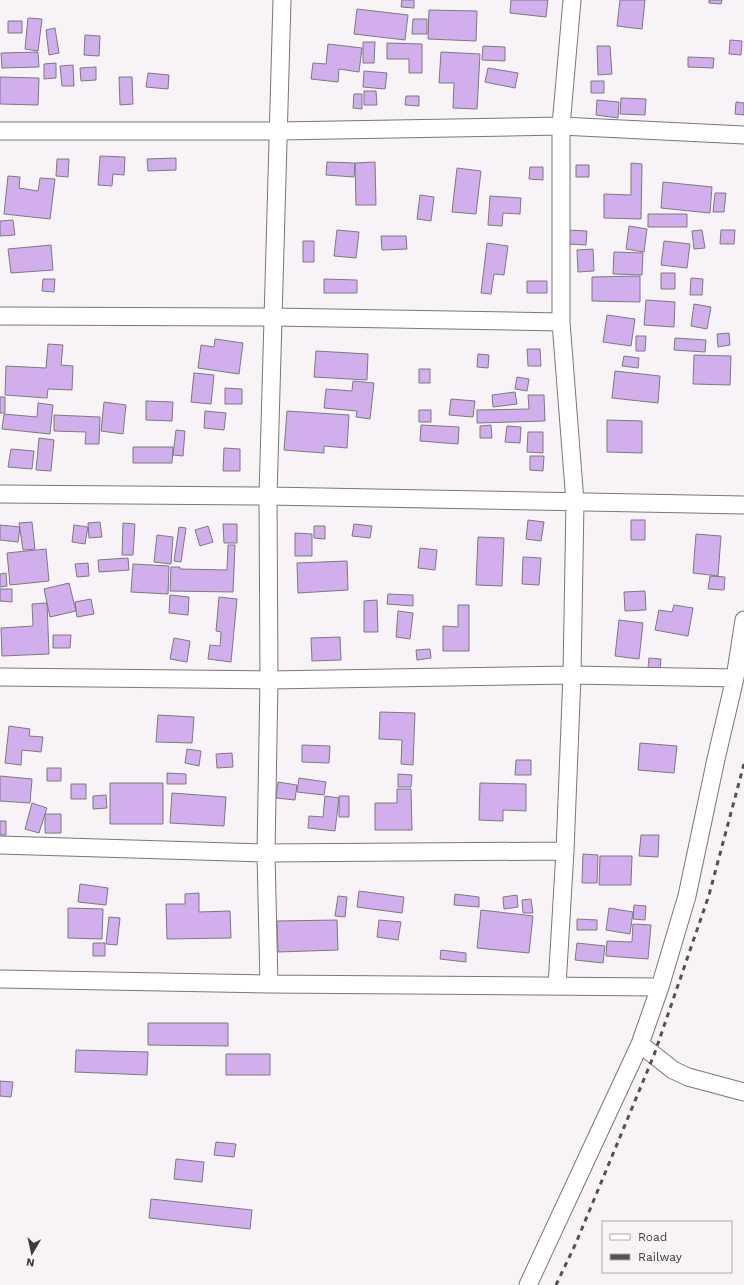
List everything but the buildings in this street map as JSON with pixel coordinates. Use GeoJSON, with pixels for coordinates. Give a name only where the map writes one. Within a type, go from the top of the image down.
{"type":"FeatureCollection","features":[{"type":"Feature","properties":{"kind":"street"},"geometry":{"type":"LineString","coordinates":[[268,984],[266,853],[269,680],[268,496],[282,0]]}},
{"type":"Feature","properties":{"kind":"street"},"geometry":{"type":"LineString","coordinates":[[557,986],[565,851],[572,675],[575,502],[561,322],[561,126],[572,0]]}},
{"type":"Feature","properties":{"kind":"street"},"geometry":{"type":"LineString","coordinates":[[0,131],[279,131],[561,126],[744,135]]}},
{"type":"Feature","properties":{"kind":"street"},"geometry":{"type":"LineString","coordinates":[[0,316],[273,317],[561,322]]}},
{"type":"Feature","properties":{"kind":"street"},"geometry":{"type":"LineString","coordinates":[[0,494],[268,496],[744,505]]}},
{"type":"Feature","properties":{"kind":"street"},"geometry":{"type":"LineString","coordinates":[[528,1285],[640,1044],[660,987],[687,896],[735,678],[744,620]]}},
{"type":"Feature","properties":{"kind":"street"},"geometry":{"type":"LineString","coordinates":[[0,677],[269,680],[572,675],[735,678]]}},
{"type":"Feature","properties":{"kind":"street"},"geometry":{"type":"LineString","coordinates":[[0,846],[266,853],[565,851]]}},
{"type":"Feature","properties":{"kind":"street"},"geometry":{"type":"LineString","coordinates":[[0,979],[268,984],[660,987]]}},
{"type":"Feature","properties":{"kind":"street"},"geometry":{"type":"LineString","coordinates":[[640,1044],[673,1070],[688,1077],[744,1092]]}},
{"type":"Feature","properties":{"kind":"railway"},"geometry":{"type":"LineString","coordinates":[[556,1285],[576,1243],[654,1055],[709,895],[744,764]]}}]}
